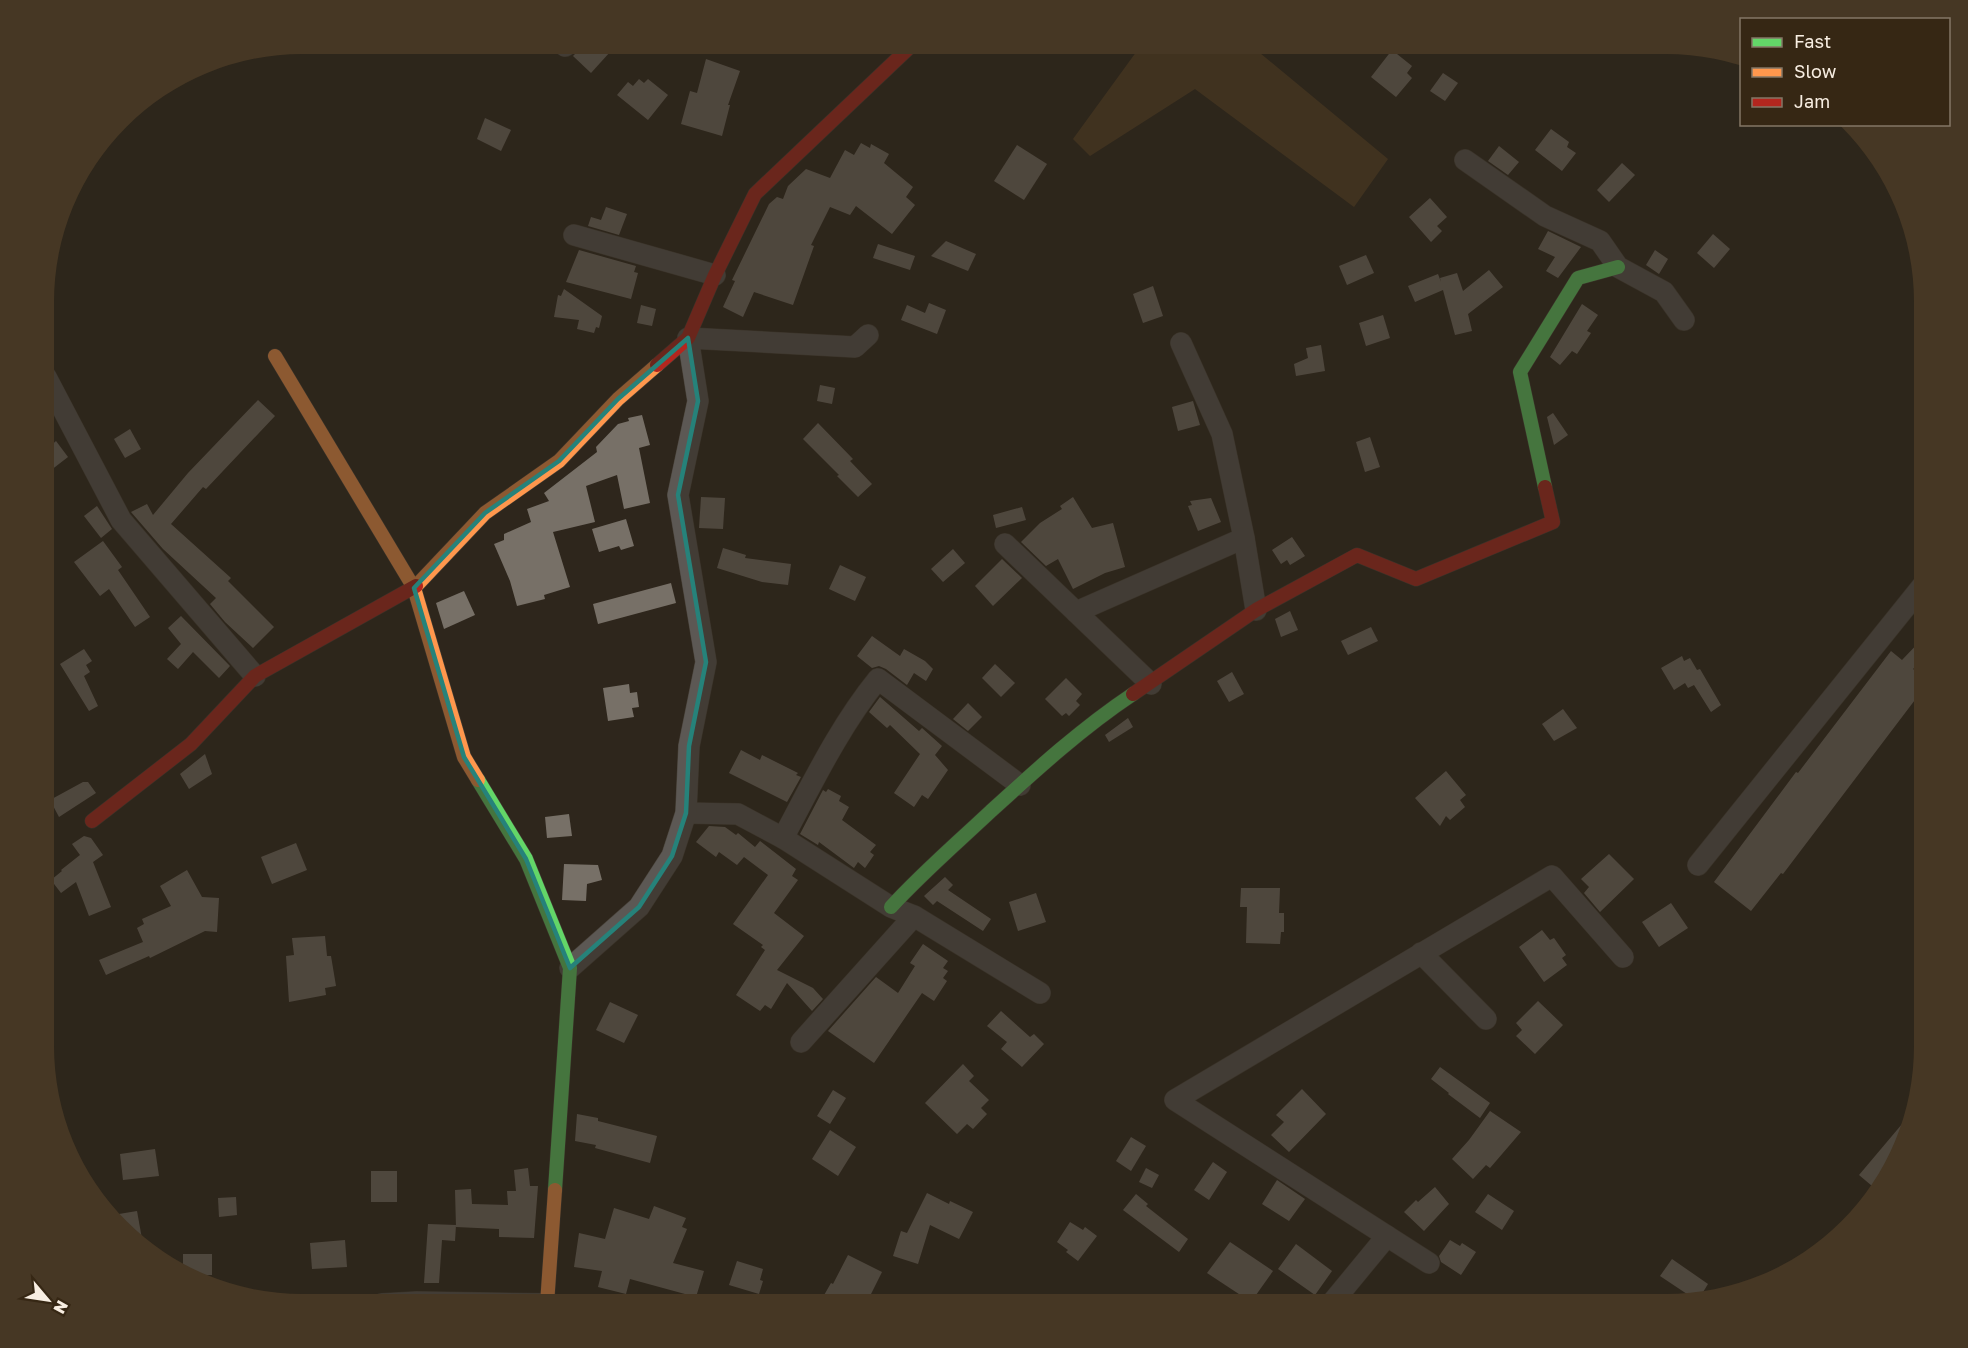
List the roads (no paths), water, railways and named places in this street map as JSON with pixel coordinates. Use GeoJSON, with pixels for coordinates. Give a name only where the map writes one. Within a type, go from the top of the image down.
{"type":"FeatureCollection","features":[{"type":"Feature","properties":{"kind":"street"},"geometry":{"type":"LineString","coordinates":[[92,820],[191,744],[255,676],[414,588],[485,513],[559,461],[618,399],[688,338],[715,275],[755,194],[902,54]]}},
{"type":"Feature","properties":{"kind":"street"},"geometry":{"type":"LineString","coordinates":[[1465,160],[1545,216],[1600,241],[1618,267],[1664,292],[1684,320]]}},
{"type":"Feature","properties":{"kind":"street"},"geometry":{"type":"LineString","coordinates":[[574,235],[715,275]]}},
{"type":"Feature","properties":{"kind":"street"},"geometry":{"type":"LineString","coordinates":[[891,907],[916,880],[1020,785],[1100,717],[1256,610],[1357,555],[1416,579],[1553,522],[1520,372],[1578,278],[1618,267]]}},
{"type":"Feature","properties":{"kind":"street"},"geometry":{"type":"LineString","coordinates":[[688,338],[855,347],[868,336]]}},
{"type":"Feature","properties":{"kind":"street"},"geometry":{"type":"LineString","coordinates":[[570,968],[639,907],[672,856],[686,813],[689,746],[706,662],[678,495],[698,401],[688,338]]}},
{"type":"Feature","properties":{"kind":"street"},"geometry":{"type":"LineString","coordinates":[[1181,343],[1222,434],[1244,538],[1256,610]]}},
{"type":"Feature","properties":{"kind":"street"},"geometry":{"type":"LineString","coordinates":[[275,356],[414,588],[464,758],[526,859],[570,968],[548,1294]]}},
{"type":"Feature","properties":{"kind":"street"},"geometry":{"type":"LineString","coordinates":[[54,392],[121,520],[255,676]]}},
{"type":"Feature","properties":{"kind":"street"},"geometry":{"type":"LineString","coordinates":[[1076,612],[1244,538]]}},
{"type":"Feature","properties":{"kind":"street"},"geometry":{"type":"LineString","coordinates":[[1005,544],[1151,684]]}},
{"type":"Feature","properties":{"kind":"street"},"geometry":{"type":"LineString","coordinates":[[1698,865],[1914,596]]}},
{"type":"Feature","properties":{"kind":"street"},"geometry":{"type":"LineString","coordinates":[[783,838],[836,740],[861,700],[878,679],[1020,785]]}},
{"type":"Feature","properties":{"kind":"street"},"geometry":{"type":"LineString","coordinates":[[686,813],[738,814],[783,838],[891,907],[914,916],[1040,993]]}},
{"type":"Feature","properties":{"kind":"street"},"geometry":{"type":"LineString","coordinates":[[1429,1263],[1174,1100],[1552,876],[1623,957]]}},
{"type":"Feature","properties":{"kind":"street"},"geometry":{"type":"LineString","coordinates":[[801,1042],[914,916]]}},
{"type":"Feature","properties":{"kind":"street"},"geometry":{"type":"LineString","coordinates":[[1421,953],[1486,1019]]}},
{"type":"Feature","properties":{"kind":"street"},"geometry":{"type":"LineString","coordinates":[[1339,1294],[1387,1236]]}}]}
